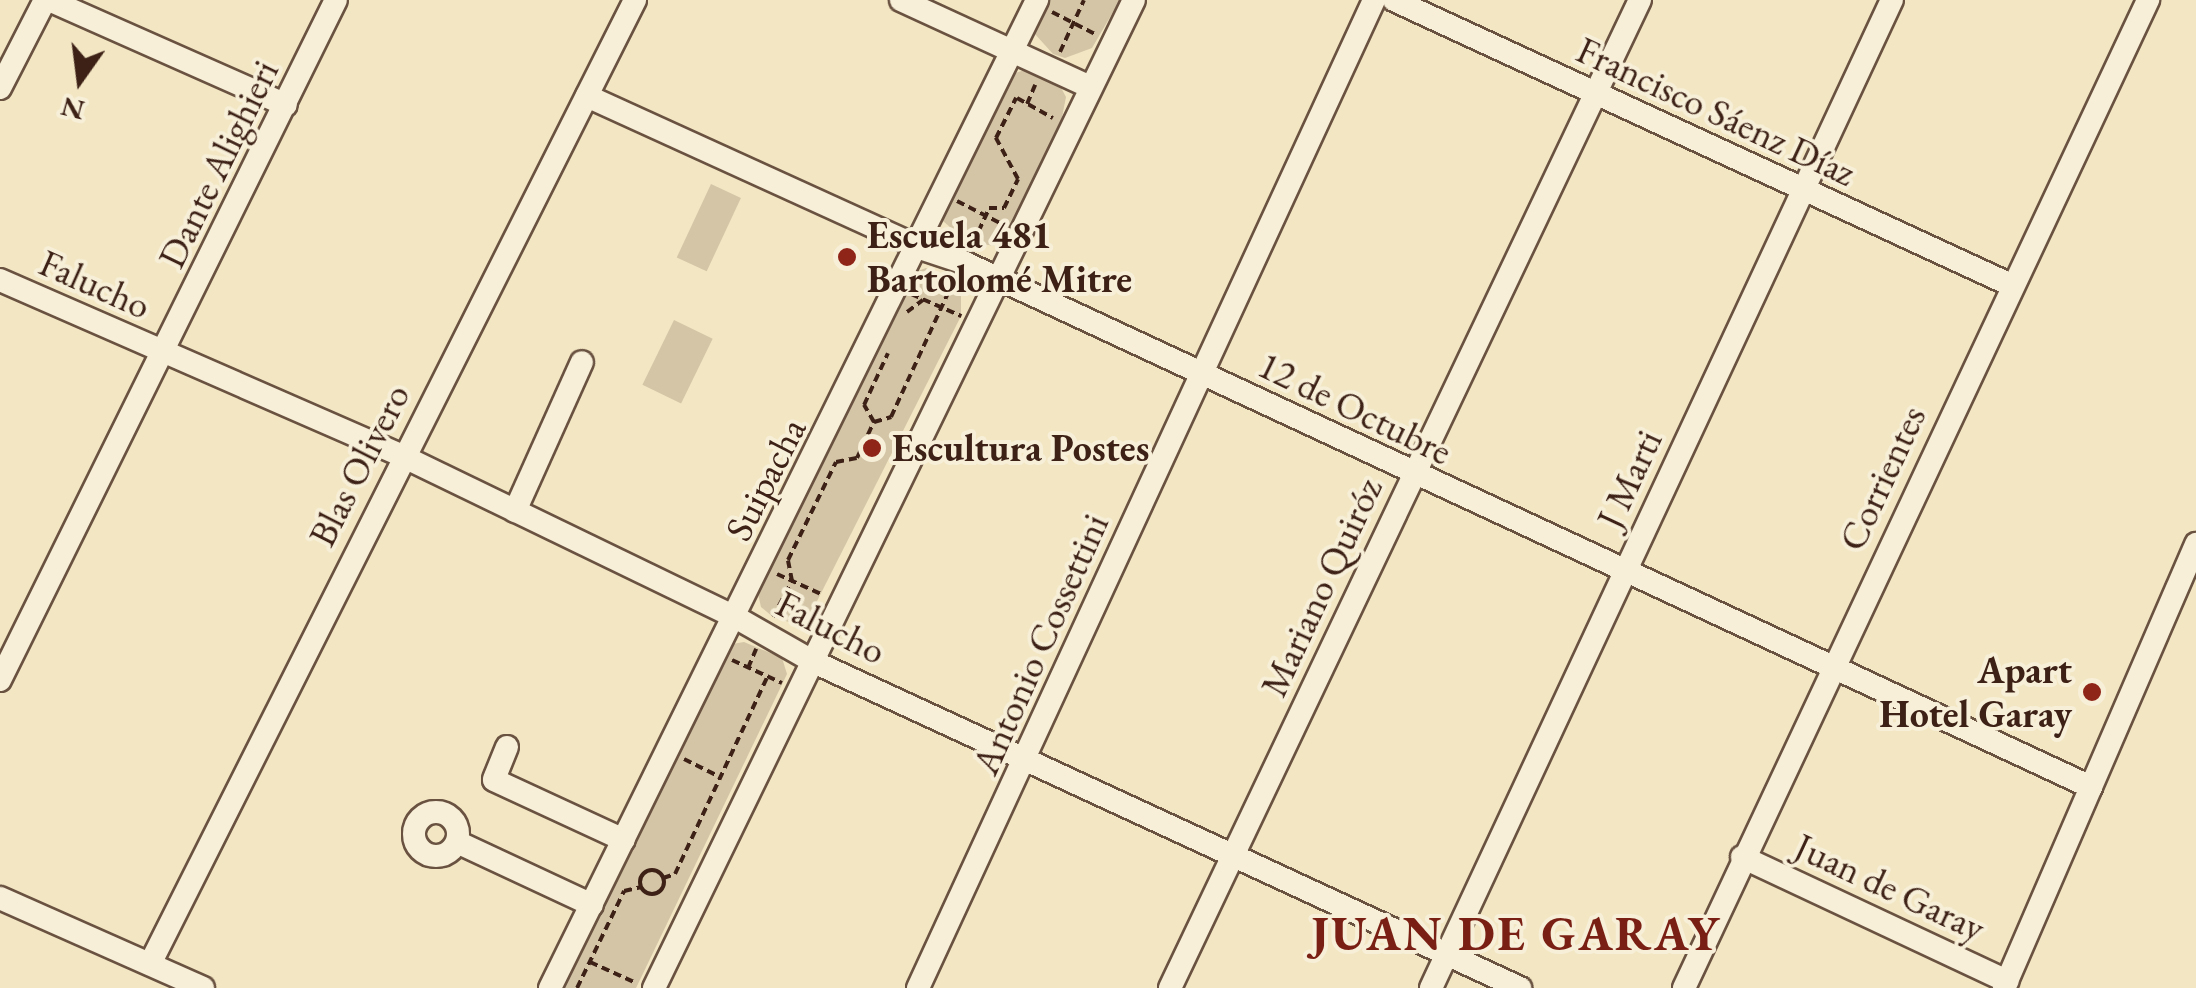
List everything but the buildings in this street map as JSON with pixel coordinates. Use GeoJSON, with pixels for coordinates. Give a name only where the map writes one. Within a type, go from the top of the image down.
{"type":"FeatureCollection","features":[{"type":"Feature","properties":{"kind":"street"},"geometry":{"type":"LineString","coordinates":[[0,88],[47,0],[286,105]]}},
{"type":"Feature","properties":{"kind":"street","name":"Dante Alighieri"},"geometry":{"type":"LineString","coordinates":[[0,680],[336,0]]}},
{"type":"Feature","properties":{"kind":"street","name":"Blas Olivero"},"geometry":{"type":"LineString","coordinates":[[150,964],[402,456],[635,0]]}},
{"type":"Feature","properties":{"kind":"street"},"geometry":{"type":"LineString","coordinates":[[901,0],[1090,87]]}},
{"type":"Feature","properties":{"kind":"street"},"geometry":{"type":"LineString","coordinates":[[646,986],[814,662],[1134,0]]}},
{"type":"Feature","properties":{"kind":"street","name":"Antonio Cossettini"},"geometry":{"type":"LineString","coordinates":[[918,988],[1028,758],[1374,0]]}},
{"type":"Feature","properties":{"kind":"street","name":"Francisco Sáenz Díaz"},"geometry":{"type":"LineString","coordinates":[[1394,0],[2009,284]]}},
{"type":"Feature","properties":{"kind":"street","name":"Mariano Quiróz"},"geometry":{"type":"LineString","coordinates":[[1170,988],[1640,0]]}},
{"type":"Feature","properties":{"kind":"street","name":"J Marti"},"geometry":{"type":"LineString","coordinates":[[1432,988],[1892,0]]}},
{"type":"Feature","properties":{"kind":"street","name":"Corrientes"},"geometry":{"type":"LineString","coordinates":[[1684,988],[2009,284],[2148,0]]}},
{"type":"Feature","properties":{"kind":"street","name":"Suipacha"},"geometry":{"type":"LineString","coordinates":[[550,988],[920,248],[1005,92],[1012,49],[1039,3]]}},
{"type":"Feature","properties":{"kind":"street","name":"12 de Octubre"},"geometry":{"type":"LineString","coordinates":[[587,96],[920,248],[998,278],[1412,476],[1625,570],[2091,787]]}},
{"type":"Feature","properties":{"kind":"street","name":"Falucho"},"geometry":{"type":"LineString","coordinates":[[0,280],[402,456],[735,616],[814,662],[1235,853],[1520,988]]}},
{"type":"Feature","properties":{"kind":"street"},"geometry":{"type":"LineString","coordinates":[[515,511],[582,362]]}},
{"type":"Feature","properties":{"kind":"street"},"geometry":{"type":"LineString","coordinates":[[2005,984],[2196,544]]}},
{"type":"Feature","properties":{"kind":"street"},"geometry":{"type":"LineString","coordinates":[[508,746],[494,780],[624,840]]}},
{"type":"Feature","properties":{"kind":"street"},"geometry":{"type":"LineString","coordinates":[[457,842],[592,905]]}},
{"type":"Feature","properties":{"kind":"street","name":"Juan de Garay"},"geometry":{"type":"LineString","coordinates":[[1742,856],[2005,984]]}},
{"type":"Feature","properties":{"kind":"street"},"geometry":{"type":"LineString","coordinates":[[0,898],[203,988]]}},
{"type":"Feature","properties":{"kind":"path"},"geometry":{"type":"LineString","coordinates":[[1051,68],[1084,0]]}},
{"type":"Feature","properties":{"kind":"path"},"geometry":{"type":"LineString","coordinates":[[1039,3],[1102,37]]}},
{"type":"Feature","properties":{"kind":"path"},"geometry":{"type":"LineString","coordinates":[[973,243],[989,208],[1004,208],[1018,180],[996,138],[1005,92],[1061,122]]}},
{"type":"Feature","properties":{"kind":"path"},"geometry":{"type":"LineString","coordinates":[[947,196],[1011,228]]}},
{"type":"Feature","properties":{"kind":"path"},"geometry":{"type":"LineString","coordinates":[[773,617],[792,581],[788,560],[836,462],[857,458],[874,422],[890,417],[957,274]]}},
{"type":"Feature","properties":{"kind":"path"},"geometry":{"type":"LineString","coordinates":[[902,290],[961,316]]}},
{"type":"Feature","properties":{"kind":"path"},"geometry":{"type":"LineString","coordinates":[[900,326],[923,300]]}},
{"type":"Feature","properties":{"kind":"path"},"geometry":{"type":"LineString","coordinates":[[874,422],[864,405],[893,342]]}},
{"type":"Feature","properties":{"kind":"path"},"geometry":{"type":"LineString","coordinates":[[766,568],[823,595]]}},
{"type":"Feature","properties":{"kind":"path"},"geometry":{"type":"LineString","coordinates":[[748,668],[758,644]]}},
{"type":"Feature","properties":{"kind":"path"},"geometry":{"type":"LineString","coordinates":[[722,655],[782,683]]}},
{"type":"Feature","properties":{"kind":"path"},"geometry":{"type":"LineString","coordinates":[[642,887],[648,871],[664,878],[675,874],[767,678]]}},
{"type":"Feature","properties":{"kind":"path"},"geometry":{"type":"LineString","coordinates":[[674,755],[720,777]]}},
{"type":"Feature","properties":{"kind":"path"},"geometry":{"type":"LineString","coordinates":[[578,988],[624,891],[642,887],[659,891],[664,878]]}},
{"type":"Feature","properties":{"kind":"path"},"geometry":{"type":"LineString","coordinates":[[590,962],[646,986]]}},
{"type":"Feature","properties":{"kind":"shaded area"},"geometry":{"type":"Polygon","coordinates":[[[1045,0],[1120,0],[1092,48],[1065,58],[1053,54],[1035,34],[1045,0]]]}},
{"type":"Feature","properties":{"kind":"shaded area"},"geometry":{"type":"Polygon","coordinates":[[[1031,68],[1059,84],[1066,97],[1061,122],[1004,237],[994,246],[966,241],[943,221],[943,208],[1006,76],[1031,68]]]}},
{"type":"Feature","properties":{"kind":"shaded area"},"geometry":{"type":"Polygon","coordinates":[[[711,184],[741,198],[707,271],[677,257],[711,184]]]}},
{"type":"Feature","properties":{"kind":"shaded area"},"geometry":{"type":"Polygon","coordinates":[[[926,268],[961,285],[961,316],[810,615],[792,623],[773,617],[761,607],[757,589],[915,272],[926,268]]]}},
{"type":"Feature","properties":{"kind":"shaded area"},"geometry":{"type":"Polygon","coordinates":[[[674,320],[713,339],[681,404],[642,385],[674,320]]]}},
{"type":"Feature","properties":{"kind":"shaded area"},"geometry":{"type":"Polygon","coordinates":[[[744,642],[782,658],[787,674],[636,988],[562,988],[727,645],[744,642]]]}},
{"type":"Feature","properties":{"kind":"place","name":"Escuela 481 Bartolomé Mitre"},"geometry":{"type":"Point","coordinates":[847,257]}},
{"type":"Feature","properties":{"kind":"place","name":"Escultura Postes"},"geometry":{"type":"Point","coordinates":[872,448]}},
{"type":"Feature","properties":{"kind":"place","name":"Apart Hotel Garay"},"geometry":{"type":"Point","coordinates":[2092,692]}},
{"type":"Feature","properties":{"kind":"district","name":"JUAN DE GARAY"},"geometry":{"type":"Point","coordinates":[1516,934]}}]}
